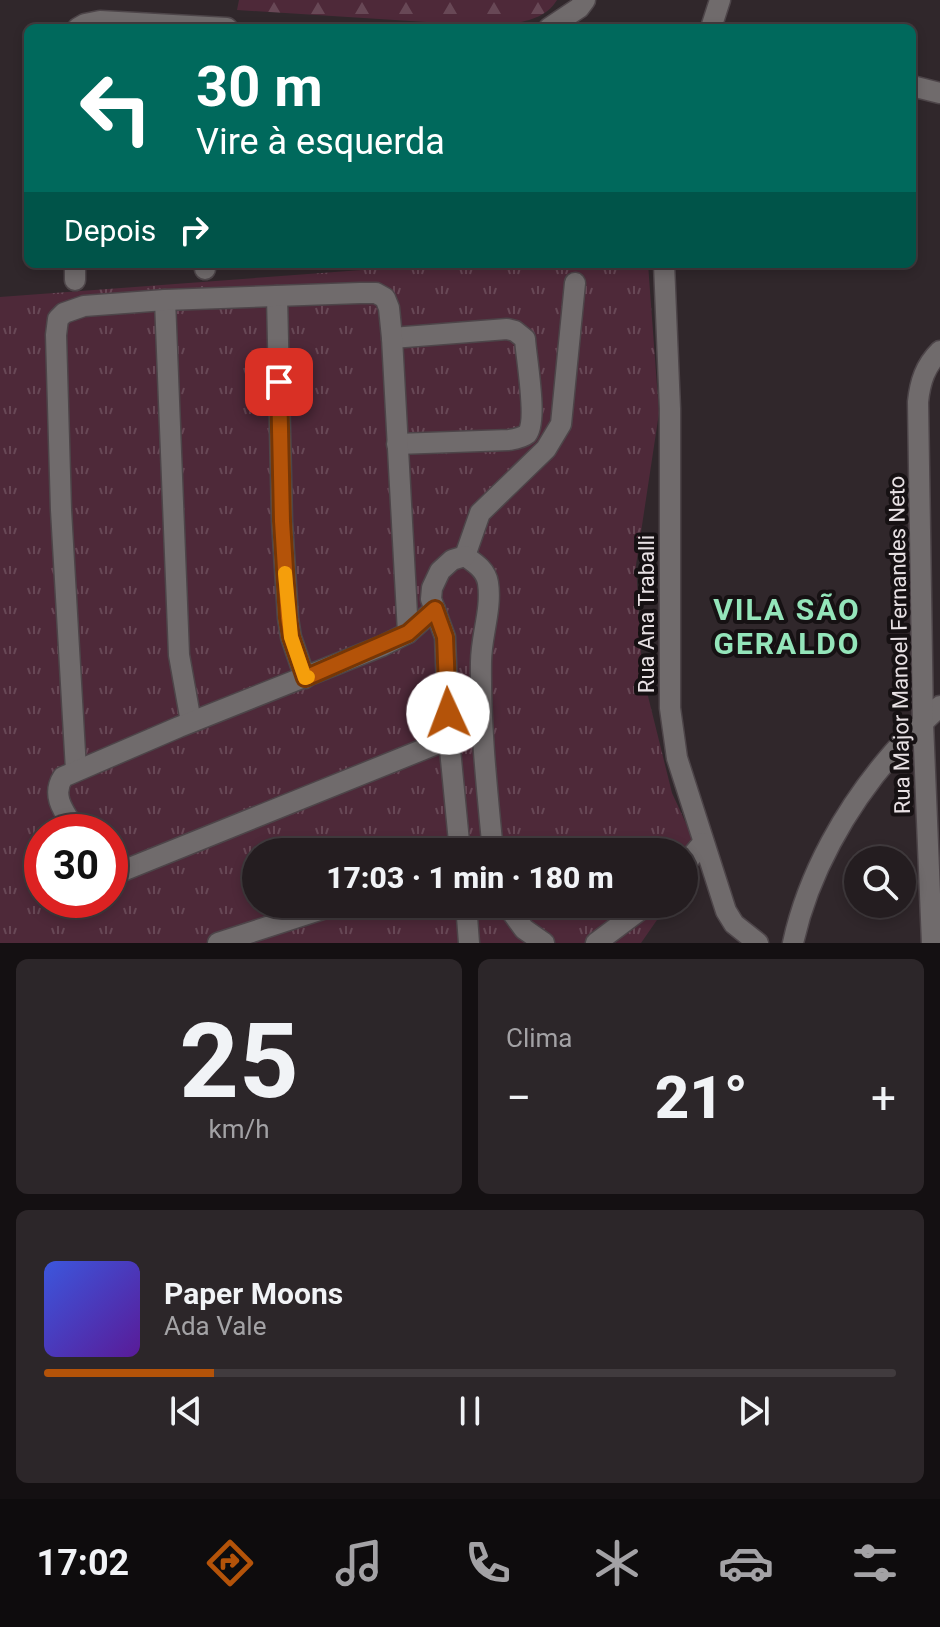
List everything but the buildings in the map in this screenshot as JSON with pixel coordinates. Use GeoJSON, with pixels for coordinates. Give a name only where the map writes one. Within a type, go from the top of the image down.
{"type":"FeatureCollection","features":[{"type":"Feature","properties":{"kind":"street"},"geometry":{"type":"LineString","coordinates":[[555,24],[579,8],[585,0]]}},
{"type":"Feature","properties":{"kind":"street"},"geometry":{"type":"LineString","coordinates":[[712,24],[720,0]]}},
{"type":"Feature","properties":{"kind":"street"},"geometry":{"type":"LineString","coordinates":[[85,24],[100,21],[150,24]]}},
{"type":"Feature","properties":{"kind":"street"},"geometry":{"type":"LineString","coordinates":[[916,87],[940,93]]}},
{"type":"Feature","properties":{"kind":"street","name":"Rua Ana Traballi"},"geometry":{"type":"LineString","coordinates":[[664,268],[670,424],[670,708],[677,758],[726,911],[734,924],[758,943]]}},
{"type":"Feature","properties":{"kind":"street"},"geometry":{"type":"LineString","coordinates":[[465,556],[480,513],[546,449],[561,424],[575,283]]}},
{"type":"Feature","properties":{"kind":"street"},"geometry":{"type":"LineString","coordinates":[[76,770],[61,510],[56,325],[64,313],[75,308],[165,300],[360,293],[381,295],[389,308],[392,338],[408,633]]}},
{"type":"Feature","properties":{"kind":"street"},"geometry":{"type":"LineString","coordinates":[[277,296],[282,521],[288,618],[305,678]]}},
{"type":"Feature","properties":{"kind":"street"},"geometry":{"type":"LineString","coordinates":[[165,300],[179,655],[191,722]]}},
{"type":"Feature","properties":{"kind":"street"},"geometry":{"type":"LineString","coordinates":[[392,338],[492,329],[515,331],[525,339],[531,409],[530,428],[521,438],[397,444]]}},
{"type":"Feature","properties":{"kind":"street","name":"Rua Major Manoel Fernandes Neto"},"geometry":{"type":"LineString","coordinates":[[932,943],[923,723],[918,402],[920,382],[940,351]]}},
{"type":"Feature","properties":{"kind":"street"},"geometry":{"type":"LineString","coordinates":[[459,838],[449,739],[445,637],[431,599],[434,579],[452,560],[465,556]]}},
{"type":"Feature","properties":{"kind":"street"},"geometry":{"type":"LineString","coordinates":[[465,556],[479,566],[488,580],[481,696],[492,838]]}},
{"type":"Feature","properties":{"kind":"street"},"geometry":{"type":"LineString","coordinates":[[68,814],[56,792],[63,777],[408,633],[435,609]]}},
{"type":"Feature","properties":{"kind":"street"},"geometry":{"type":"LineString","coordinates":[[793,943],[799,912],[827,849],[875,775],[940,706]]}},
{"type":"Feature","properties":{"kind":"street"},"geometry":{"type":"LineString","coordinates":[[128,869],[449,739]]}},
{"type":"Feature","properties":{"kind":"street"},"geometry":{"type":"LineString","coordinates":[[698,849],[703,843]]}},
{"type":"Feature","properties":{"kind":"street"},"geometry":{"type":"LineString","coordinates":[[218,943],[295,918]]}},
{"type":"Feature","properties":{"kind":"street"},"geometry":{"type":"LineString","coordinates":[[467,918],[469,943]]}},
{"type":"Feature","properties":{"kind":"street"},"geometry":{"type":"LineString","coordinates":[[516,918],[524,929],[544,943]]}},
{"type":"Feature","properties":{"kind":"street"},"geometry":{"type":"LineString","coordinates":[[596,943],[629,918]]}},
{"type":"Feature","properties":{"kind":"green space"},"geometry":{"type":"Polygon","coordinates":[[[239,0],[557,0],[536,18],[508,24],[458,24],[237,10],[239,0]]]}},
{"type":"Feature","properties":{"kind":"green space"},"geometry":{"type":"Polygon","coordinates":[[[389,268],[648,268],[659,413],[636,565],[642,672],[672,793],[693,838],[242,838],[242,918],[658,918],[641,943],[0,943],[0,297],[389,268]]]}},
{"type":"Feature","properties":{"kind":"slow traffic"},"geometry":{"type":"LineString","coordinates":[[285,573],[291,637],[305,678],[308,677]]}},
{"type":"Feature","properties":{"kind":"district","name":"VILA SÃO GERALDO"},"geometry":{"type":"Point","coordinates":[787,627]}},
{"type":"Feature","properties":{"kind":"route"},"geometry":{"type":"LineString","coordinates":[[279,382],[288,618],[305,678],[408,633],[435,609],[445,637],[448,713]]}}]}
